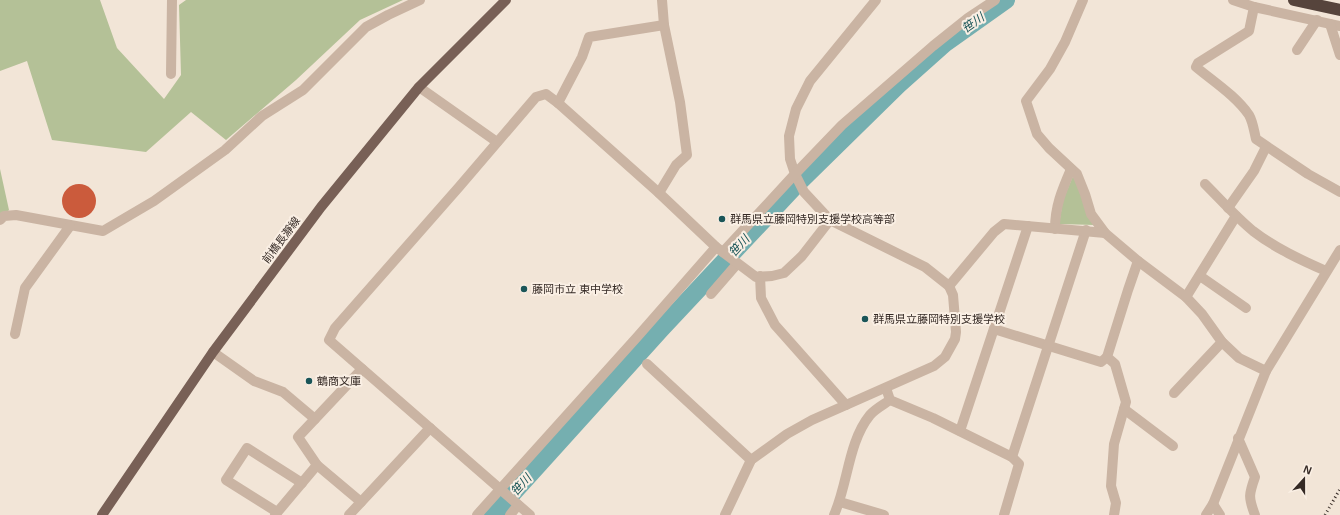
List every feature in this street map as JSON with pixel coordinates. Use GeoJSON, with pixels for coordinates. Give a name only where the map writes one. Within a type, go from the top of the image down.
{"type":"FeatureCollection","features":[{"type":"Feature","properties":{"kind":"highway"},"geometry":{"type":"LineString","coordinates":[[1294,0],[1340,10]]}},
{"type":"Feature","properties":{"kind":"main road","name":"前橋長瀞線"},"geometry":{"type":"LineString","coordinates":[[102,515],[213,352],[321,206],[419,87],[506,0]]}},
{"type":"Feature","properties":{"kind":"street"},"geometry":{"type":"LineString","coordinates":[[171,74],[172,0]]}},
{"type":"Feature","properties":{"kind":"street"},"geometry":{"type":"LineString","coordinates":[[0,220],[4,216],[16,215],[103,231],[154,201],[225,150],[262,116],[303,90],[366,27],[420,0]]}},
{"type":"Feature","properties":{"kind":"street"},"geometry":{"type":"LineString","coordinates":[[658,192],[676,165],[687,155],[680,102],[664,25],[662,0]]}},
{"type":"Feature","properties":{"kind":"street"},"geometry":{"type":"LineString","coordinates":[[725,515],[751,460],[787,434],[812,420],[934,366],[944,357],[955,339],[956,332],[953,295],[949,286],[925,267],[830,220],[804,192],[795,174],[790,159],[789,136],[796,110],[810,81],[876,0]]}},
{"type":"Feature","properties":{"kind":"street"},"geometry":{"type":"LineString","coordinates":[[477,515],[503,492],[638,336],[719,250],[842,125],[933,46],[968,18],[996,0]]}},
{"type":"Feature","properties":{"kind":"street"},"geometry":{"type":"LineString","coordinates":[[1083,0],[1050,69],[1026,100],[1036,134],[1077,174],[1091,214],[1105,233],[1138,261],[1186,297],[1202,314],[1222,342],[1239,358],[1266,371]]}},
{"type":"Feature","properties":{"kind":"street"},"geometry":{"type":"LineString","coordinates":[[1233,0],[1254,7],[1335,25],[1340,55]]}},
{"type":"Feature","properties":{"kind":"street"},"geometry":{"type":"LineString","coordinates":[[1254,7],[1249,31],[1198,62],[1196,67],[1232,97],[1248,114],[1256,139],[1308,174],[1340,192]]}},
{"type":"Feature","properties":{"kind":"street"},"geometry":{"type":"LineString","coordinates":[[1297,50],[1317,20]]}},
{"type":"Feature","properties":{"kind":"street"},"geometry":{"type":"LineString","coordinates":[[558,103],[582,57],[589,37],[664,25]]}},
{"type":"Feature","properties":{"kind":"street"},"geometry":{"type":"LineString","coordinates":[[419,87],[497,142]]}},
{"type":"Feature","properties":{"kind":"street"},"geometry":{"type":"LineString","coordinates":[[530,515],[329,340],[335,328],[536,97],[546,94],[558,103],[658,192],[719,250],[756,277],[772,276],[784,273],[794,265],[830,220]]}},
{"type":"Feature","properties":{"kind":"street"},"geometry":{"type":"LineString","coordinates":[[1228,208],[1254,171],[1266,147]]}},
{"type":"Feature","properties":{"kind":"street"},"geometry":{"type":"LineString","coordinates":[[1055,229],[1055,213],[1061,191],[1071,169]]}},
{"type":"Feature","properties":{"kind":"street"},"geometry":{"type":"LineString","coordinates":[[1205,184],[1236,216],[1255,232],[1274,245],[1326,271]]}},
{"type":"Feature","properties":{"kind":"street"},"geometry":{"type":"LineString","coordinates":[[1186,297],[1236,216]]}},
{"type":"Feature","properties":{"kind":"street"},"geometry":{"type":"LineString","coordinates":[[949,286],[994,232],[1004,224],[1055,229],[1086,230],[1105,233]]}},
{"type":"Feature","properties":{"kind":"street"},"geometry":{"type":"LineString","coordinates":[[15,334],[25,288],[70,226]]}},
{"type":"Feature","properties":{"kind":"street"},"geometry":{"type":"LineString","coordinates":[[960,431],[1028,226]]}},
{"type":"Feature","properties":{"kind":"street"},"geometry":{"type":"LineString","coordinates":[[1012,457],[1086,230]]}},
{"type":"Feature","properties":{"kind":"street"},"geometry":{"type":"LineString","coordinates":[[1206,515],[1213,504],[1238,438],[1266,371],[1340,250]]}},
{"type":"Feature","properties":{"kind":"street"},"geometry":{"type":"LineString","coordinates":[[994,329],[1101,362],[1107,357],[1138,261]]}},
{"type":"Feature","properties":{"kind":"street"},"geometry":{"type":"LineString","coordinates":[[711,294],[737,264]]}},
{"type":"Feature","properties":{"kind":"street"},"geometry":{"type":"LineString","coordinates":[[760,276],[761,298],[775,325],[846,405]]}},
{"type":"Feature","properties":{"kind":"street"},"geometry":{"type":"LineString","coordinates":[[1200,276],[1246,308]]}},
{"type":"Feature","properties":{"kind":"street"},"geometry":{"type":"LineString","coordinates":[[1174,393],[1222,342]]}},
{"type":"Feature","properties":{"kind":"street"},"geometry":{"type":"LineString","coordinates":[[213,352],[254,381],[283,392],[315,419]]}},
{"type":"Feature","properties":{"kind":"street"},"geometry":{"type":"LineString","coordinates":[[1107,357],[1115,364],[1126,402],[1114,444],[1111,486],[1116,503],[1114,515]]}},
{"type":"Feature","properties":{"kind":"street"},"geometry":{"type":"LineString","coordinates":[[647,364],[751,460]]}},
{"type":"Feature","properties":{"kind":"street"},"geometry":{"type":"LineString","coordinates":[[361,502],[317,466],[298,437],[362,369]]}},
{"type":"Feature","properties":{"kind":"street"},"geometry":{"type":"LineString","coordinates":[[886,388],[890,400],[960,431],[1012,457],[1019,464],[1004,515]]}},
{"type":"Feature","properties":{"kind":"street"},"geometry":{"type":"LineString","coordinates":[[834,515],[840,502],[852,454],[862,426],[871,414],[890,400]]}},
{"type":"Feature","properties":{"kind":"street"},"geometry":{"type":"LineString","coordinates":[[1124,410],[1173,446]]}},
{"type":"Feature","properties":{"kind":"street"},"geometry":{"type":"LineString","coordinates":[[350,515],[430,428]]}},
{"type":"Feature","properties":{"kind":"street"},"geometry":{"type":"LineString","coordinates":[[1238,438],[1255,477],[1249,493],[1250,502],[1255,515]]}},
{"type":"Feature","properties":{"kind":"street"},"geometry":{"type":"LineString","coordinates":[[302,483],[247,448],[226,480],[276,514],[317,466]]}},
{"type":"Feature","properties":{"kind":"street"},"geometry":{"type":"LineString","coordinates":[[840,502],[884,515]]}},
{"type":"Feature","properties":{"kind":"street"},"geometry":{"type":"LineString","coordinates":[[510,515],[517,504]]}},
{"type":"Feature","properties":{"kind":"street"},"geometry":{"type":"LineString","coordinates":[[1213,504],[1220,515]]}},
{"type":"Feature","properties":{"kind":"green space"},"geometry":{"type":"Polygon","coordinates":[[[0,0],[100,0],[117,48],[164,99],[181,75],[179,5],[186,0],[403,0],[360,20],[296,80],[226,140],[191,112],[146,152],[52,140],[27,61],[0,71],[0,0]]]}},
{"type":"Feature","properties":{"kind":"green space"},"geometry":{"type":"Polygon","coordinates":[[[0,169],[9,210],[0,219],[0,169]]]}},
{"type":"Feature","properties":{"kind":"green space"},"geometry":{"type":"Polygon","coordinates":[[[1073,176],[1095,225],[1059,224],[1063,200],[1073,176]]]}},
{"type":"Feature","properties":{"kind":"building"},"geometry":{"type":"Polygon","coordinates":[[[82,184],[89,186],[94,191],[96,201],[94,211],[89,216],[76,218],[69,216],[64,211],[62,198],[64,191],[69,186],[82,184]]]}},
{"type":"Feature","properties":{"kind":"waterway","name":"笹川"},"geometry":{"type":"LineString","coordinates":[[493,515],[661,329],[795,186],[898,85],[944,44],[1006,0]]}},
{"type":"Feature","properties":{"kind":"railway"},"geometry":{"type":"LineString","coordinates":[[1325,515],[1340,489]]}},
{"type":"Feature","properties":{"kind":"place","name":"群馬県立藤岡特別支援学校高等部"},"geometry":{"type":"Point","coordinates":[722,219]}},
{"type":"Feature","properties":{"kind":"place","name":"藤岡市立 東中学校"},"geometry":{"type":"Point","coordinates":[524,289]}},
{"type":"Feature","properties":{"kind":"place","name":"群馬県立藤岡特別支援学校"},"geometry":{"type":"Point","coordinates":[865,319]}},
{"type":"Feature","properties":{"kind":"place","name":"鶴商文庫"},"geometry":{"type":"Point","coordinates":[309,381]}}]}
